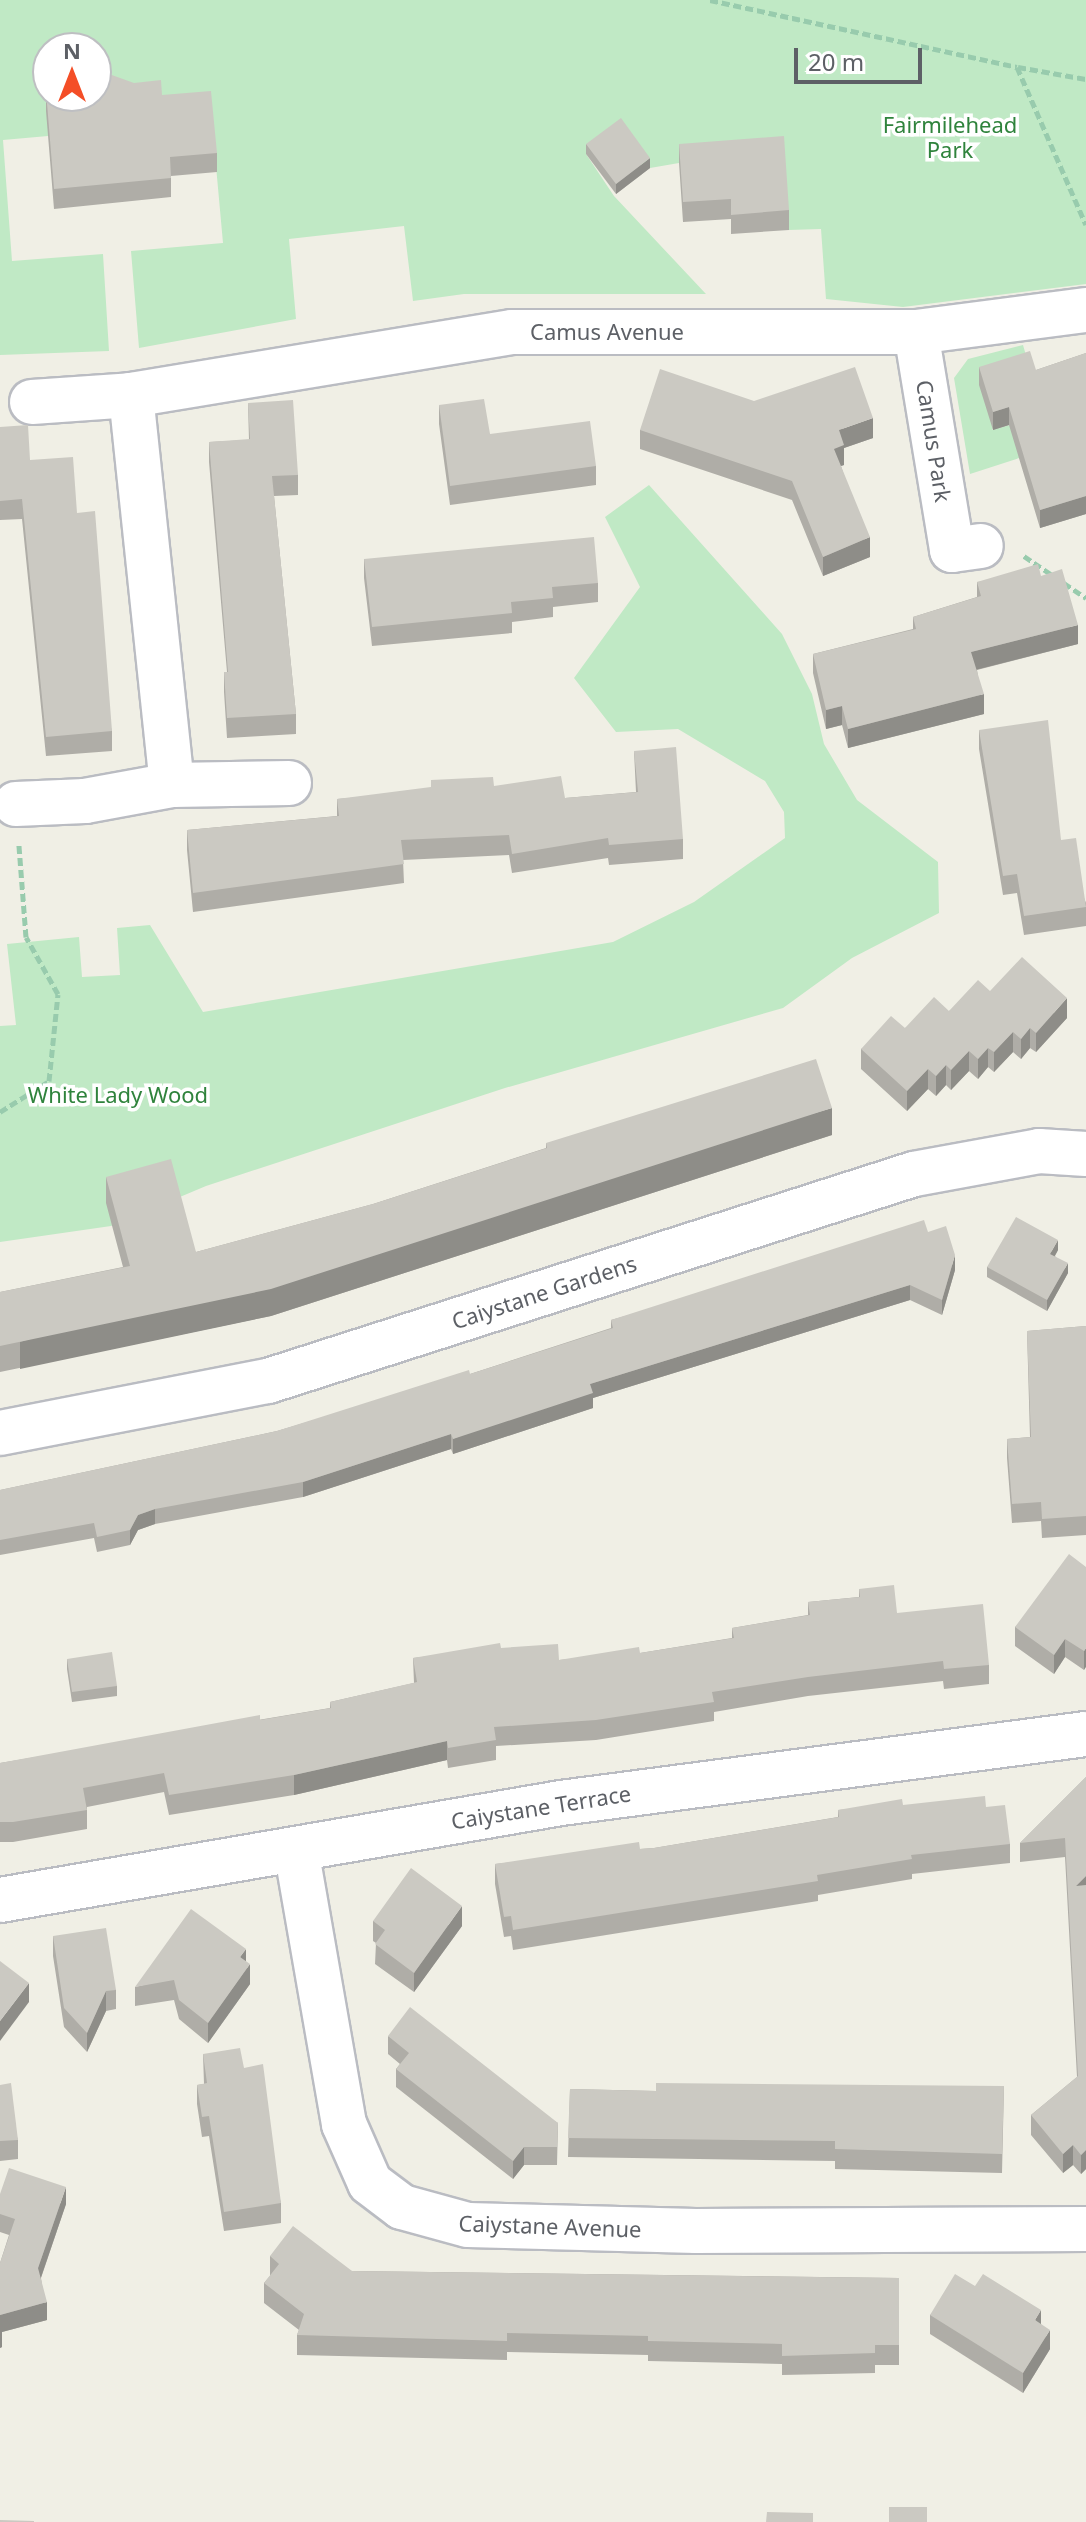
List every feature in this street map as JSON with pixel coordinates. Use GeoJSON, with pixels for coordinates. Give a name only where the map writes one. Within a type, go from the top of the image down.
{"type":"FeatureCollection","features":[{"type":"Feature","properties":{"kind":"street","name":"Camus Avenue"},"geometry":{"type":"LineString","coordinates":[[32,402],[131,395],[512,332],[916,332],[1086,310]]}},
{"type":"Feature","properties":{"kind":"street","name":"Camus Park"},"geometry":{"type":"LineString","coordinates":[[916,332],[951,553]]}},
{"type":"Feature","properties":{"kind":"street"},"geometry":{"type":"LineString","coordinates":[[131,395],[172,785]]}},
{"type":"Feature","properties":{"kind":"street"},"geometry":{"type":"LineString","coordinates":[[16,804],[85,801],[172,785],[289,783]]}},
{"type":"Feature","properties":{"kind":"street","name":"Caiystane Gardens"},"geometry":{"type":"LineString","coordinates":[[0,1433],[268,1381],[914,1174],[1039,1151],[1086,1154]]}},
{"type":"Feature","properties":{"kind":"street","name":"Caiystane Terrace"},"geometry":{"type":"LineString","coordinates":[[0,1900],[636,1792],[1086,1734]]}},
{"type":"Feature","properties":{"kind":"street","name":"Caiystane Avenue"},"geometry":{"type":"LineString","coordinates":[[296,1849],[344,2124],[370,2183],[402,2207],[468,2225],[696,2231],[1086,2229]]}},
{"type":"Feature","properties":{"kind":"path"},"geometry":{"type":"LineString","coordinates":[[710,0],[1017,67],[1086,79]]}},
{"type":"Feature","properties":{"kind":"path"},"geometry":{"type":"LineString","coordinates":[[1017,67],[1086,225]]}},
{"type":"Feature","properties":{"kind":"path"},"geometry":{"type":"LineString","coordinates":[[951,553],[1016,550],[1086,598]]}},
{"type":"Feature","properties":{"kind":"path"},"geometry":{"type":"LineString","coordinates":[[0,1112],[49,1081],[58,994],[26,937],[16,804]]}},
{"type":"Feature","properties":{"kind":"green space","name":"Fairmilehead Park"},"geometry":{"type":"Polygon","coordinates":[[[0,0],[1086,0],[1086,284],[903,307],[826,299],[821,229],[789,230],[679,163],[650,168],[586,154],[614,196],[706,294],[464,294],[413,301],[404,226],[289,239],[296,319],[139,348],[131,251],[223,243],[211,111],[112,97],[112,32],[32,32],[32,112],[48,112],[48,136],[3,140],[12,261],[103,254],[109,351],[0,355],[0,0]]]}},
{"type":"Feature","properties":{"kind":"green space"},"geometry":{"type":"Polygon","coordinates":[[[1023,345],[1030,369],[992,430],[1021,422],[1075,440],[970,474],[954,378],[968,359],[1023,345]]]}},
{"type":"Feature","properties":{"kind":"green space","name":"White Lady Wood"},"geometry":{"type":"Polygon","coordinates":[[[649,485],[782,634],[812,694],[824,744],[857,800],[938,862],[939,913],[852,958],[783,1008],[505,1088],[206,1186],[111,1226],[0,1242],[0,1026],[16,1025],[7,944],[79,937],[82,977],[120,975],[117,928],[150,925],[203,1012],[613,942],[694,902],[785,838],[784,812],[765,781],[678,729],[616,732],[574,678],[640,587],[605,517],[649,485]]]}},
{"type":"Feature","properties":{"kind":"building"},"geometry":{"type":"Polygon","coordinates":[[[112,75],[134,83],[161,80],[162,95],[211,91],[217,153],[170,157],[171,178],[54,189],[48,112],[112,112],[112,75]]]}},
{"type":"Feature","properties":{"kind":"building"},"geometry":{"type":"Polygon","coordinates":[[[621,118],[650,158],[616,184],[586,144],[621,118]]]}},
{"type":"Feature","properties":{"kind":"building"},"geometry":{"type":"Polygon","coordinates":[[[784,136],[789,210],[731,215],[731,199],[683,202],[679,144],[784,136]]]}},
{"type":"Feature","properties":{"kind":"building"},"geometry":{"type":"Polygon","coordinates":[[[1030,351],[1036,370],[1086,353],[1086,496],[1040,510],[1009,407],[993,412],[979,367],[1030,351]]]}},
{"type":"Feature","properties":{"kind":"building"},"geometry":{"type":"Polygon","coordinates":[[[855,367],[873,418],[839,430],[844,445],[834,449],[870,537],[823,557],[792,481],[640,430],[660,369],[754,401],[855,367]]]}},
{"type":"Feature","properties":{"kind":"building"},"geometry":{"type":"Polygon","coordinates":[[[484,399],[490,434],[590,421],[596,466],[450,486],[439,405],[484,399]]]}},
{"type":"Feature","properties":{"kind":"building"},"geometry":{"type":"Polygon","coordinates":[[[293,400],[298,475],[272,476],[296,714],[227,718],[224,672],[228,672],[209,442],[250,439],[248,403],[293,400]]]}},
{"type":"Feature","properties":{"kind":"building"},"geometry":{"type":"Polygon","coordinates":[[[28,425],[30,460],[73,457],[77,513],[95,511],[112,731],[46,737],[22,499],[0,501],[0,427],[28,425]]]}},
{"type":"Feature","properties":{"kind":"building"},"geometry":{"type":"Polygon","coordinates":[[[594,537],[598,583],[552,587],[553,598],[511,602],[512,613],[372,627],[364,559],[594,537]]]}},
{"type":"Feature","properties":{"kind":"building"},"geometry":{"type":"Polygon","coordinates":[[[1038,564],[1041,576],[1062,569],[1078,625],[971,652],[984,694],[848,729],[842,706],[826,710],[813,654],[916,629],[913,617],[981,596],[977,582],[1038,564]]]}},
{"type":"Feature","properties":{"kind":"building"},"geometry":{"type":"Polygon","coordinates":[[[1048,720],[1061,840],[1076,838],[1086,907],[1024,916],[1017,874],[1003,876],[979,730],[1048,720]]]}},
{"type":"Feature","properties":{"kind":"building"},"geometry":{"type":"Polygon","coordinates":[[[676,747],[683,839],[609,845],[608,838],[512,854],[509,835],[401,840],[404,864],[193,893],[187,830],[339,816],[337,799],[431,787],[431,780],[493,777],[494,786],[561,776],[565,798],[638,792],[634,751],[676,747]]]}},
{"type":"Feature","properties":{"kind":"building"},"geometry":{"type":"Polygon","coordinates":[[[1022,957],[1067,998],[1036,1033],[1030,1028],[1021,1039],[1013,1032],[994,1052],[988,1048],[978,1059],[969,1051],[951,1070],[946,1065],[936,1076],[928,1069],[907,1091],[861,1049],[891,1016],[905,1028],[934,997],[949,1011],[978,980],[990,991],[1022,957]]]}},
{"type":"Feature","properties":{"kind":"building"},"geometry":{"type":"Polygon","coordinates":[[[816,1059],[832,1108],[271,1289],[0,1346],[0,1292],[130,1266],[106,1177],[171,1159],[196,1252],[373,1204],[547,1148],[546,1143],[816,1059]]]}},
{"type":"Feature","properties":{"kind":"building"},"geometry":{"type":"Polygon","coordinates":[[[1016,1217],[1058,1240],[1050,1254],[1068,1263],[1047,1300],[987,1267],[1016,1217]]]}},
{"type":"Feature","properties":{"kind":"building"},"geometry":{"type":"Polygon","coordinates":[[[924,1220],[928,1232],[946,1226],[955,1255],[942,1300],[910,1285],[590,1384],[593,1393],[453,1439],[451,1434],[303,1482],[155,1509],[138,1515],[130,1530],[97,1537],[94,1523],[0,1540],[0,1490],[277,1431],[613,1328],[611,1320],[924,1220]]]}},
{"type":"Feature","properties":{"kind":"building"},"geometry":{"type":"Polygon","coordinates":[[[1086,1326],[1086,1516],[1042,1519],[1041,1502],[1012,1504],[1007,1439],[1031,1437],[1027,1331],[1086,1326]]]}},
{"type":"Feature","properties":{"kind":"building"},"geometry":{"type":"Polygon","coordinates":[[[1069,1554],[1086,1567],[1086,1648],[1084,1651],[1065,1639],[1054,1655],[1015,1627],[1069,1554]]]}},
{"type":"Feature","properties":{"kind":"building"},"geometry":{"type":"Polygon","coordinates":[[[894,1585],[897,1613],[983,1604],[989,1665],[944,1669],[943,1661],[712,1692],[714,1702],[596,1720],[494,1727],[496,1740],[448,1748],[447,1741],[294,1775],[169,1795],[164,1773],[83,1788],[87,1810],[0,1822],[0,1763],[260,1715],[260,1720],[331,1708],[330,1702],[417,1682],[413,1658],[500,1643],[501,1648],[558,1644],[559,1660],[639,1647],[640,1653],[734,1638],[732,1628],[810,1615],[808,1602],[860,1597],[859,1589],[894,1585]]]}},
{"type":"Feature","properties":{"kind":"building"},"geometry":{"type":"Polygon","coordinates":[[[112,1652],[117,1686],[72,1692],[67,1659],[112,1652]]]}},
{"type":"Feature","properties":{"kind":"building"},"geometry":{"type":"Polygon","coordinates":[[[1086,1777],[1086,1876],[1076,1886],[1086,1885],[1086,2150],[1081,2155],[1073,2145],[1063,2154],[1031,2115],[1078,2076],[1065,1838],[1020,1843],[1086,1777]]]}},
{"type":"Feature","properties":{"kind":"building"},"geometry":{"type":"Polygon","coordinates":[[[985,1796],[986,1807],[1005,1805],[1010,1844],[911,1855],[912,1859],[817,1875],[818,1881],[513,1930],[511,1916],[504,1917],[495,1864],[639,1842],[640,1849],[654,1848],[839,1817],[838,1810],[902,1799],[903,1805],[985,1796]]]}},
{"type":"Feature","properties":{"kind":"building"},"geometry":{"type":"Polygon","coordinates":[[[411,1868],[462,1906],[414,1973],[375,1944],[385,1930],[373,1921],[411,1868]]]}},
{"type":"Feature","properties":{"kind":"building"},"geometry":{"type":"Polygon","coordinates":[[[191,1909],[246,1949],[240,1957],[250,1964],[208,2023],[179,2000],[174,1980],[135,1987],[191,1909]]]}},
{"type":"Feature","properties":{"kind":"building"},"geometry":{"type":"Polygon","coordinates":[[[106,1928],[116,1990],[106,1991],[87,2033],[64,2008],[53,1936],[106,1928]]]}},
{"type":"Feature","properties":{"kind":"building"},"geometry":{"type":"Polygon","coordinates":[[[0,1961],[29,1983],[0,2021],[0,1961]]]}},
{"type":"Feature","properties":{"kind":"building"},"geometry":{"type":"Polygon","coordinates":[[[410,2007],[558,2123],[557,2147],[524,2147],[513,2161],[396,2069],[409,2053],[388,2036],[410,2007]]]}},
{"type":"Feature","properties":{"kind":"building"},"geometry":{"type":"Polygon","coordinates":[[[240,2048],[244,2068],[263,2064],[281,2203],[224,2212],[209,2116],[202,2117],[197,2085],[207,2083],[203,2054],[240,2048]]]}},
{"type":"Feature","properties":{"kind":"building"},"geometry":{"type":"Polygon","coordinates":[[[11,2083],[18,2140],[0,2141],[0,2085],[11,2083]]]}},
{"type":"Feature","properties":{"kind":"building"},"geometry":{"type":"Polygon","coordinates":[[[656,2083],[1004,2086],[1002,2154],[835,2149],[835,2141],[568,2138],[570,2089],[656,2091],[656,2083]]]}},
{"type":"Feature","properties":{"kind":"building"},"geometry":{"type":"Polygon","coordinates":[[[9,2168],[66,2187],[38,2268],[47,2302],[0,2315],[0,2263],[15,2219],[0,2214],[0,2194],[9,2168]]]}},
{"type":"Feature","properties":{"kind":"building"},"geometry":{"type":"Polygon","coordinates":[[[293,2226],[352,2271],[899,2278],[899,2345],[875,2345],[875,2353],[782,2356],[782,2344],[648,2341],[648,2336],[507,2333],[507,2341],[297,2335],[304,2314],[264,2283],[279,2264],[270,2256],[293,2226]]]}},
{"type":"Feature","properties":{"kind":"building"},"geometry":{"type":"Polygon","coordinates":[[[955,2274],[975,2286],[983,2274],[1041,2310],[1035,2320],[1050,2330],[1023,2373],[930,2315],[955,2274]]]}},
{"type":"Feature","properties":{"kind":"building"},"geometry":{"type":"Polygon","coordinates":[[[889,2507],[927,2507],[927,2522],[889,2522],[889,2507]]]}},
{"type":"Feature","properties":{"kind":"building"},"geometry":{"type":"Polygon","coordinates":[[[767,2512],[813,2513],[813,2522],[766,2522],[767,2512]]]}},
{"type":"Feature","properties":{"kind":"building"},"geometry":{"type":"Polygon","coordinates":[[[34,2521],[34,2522],[0,2522],[34,2521]]]}}]}
